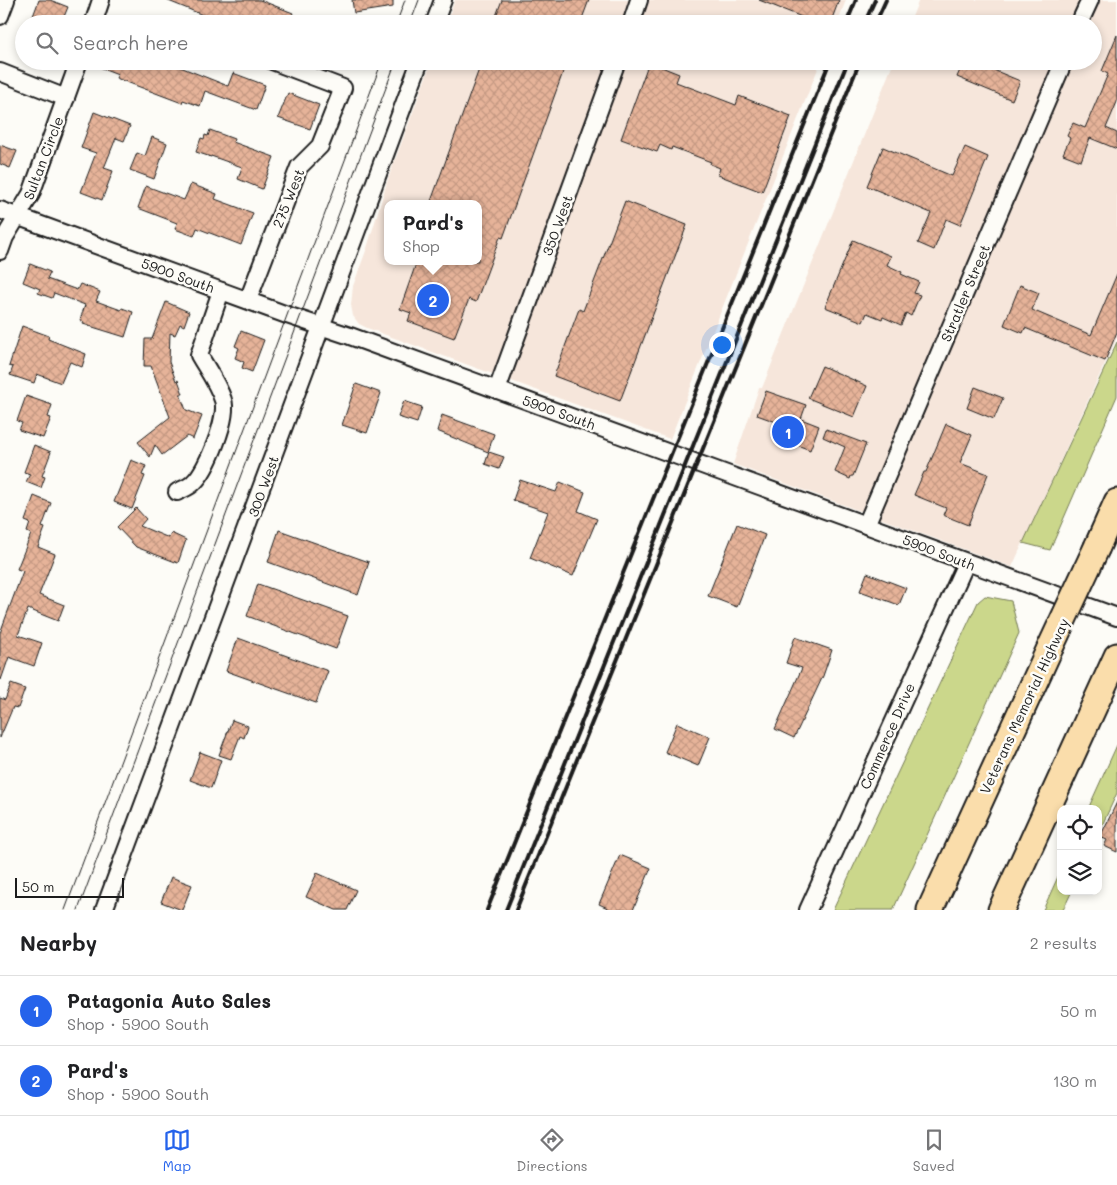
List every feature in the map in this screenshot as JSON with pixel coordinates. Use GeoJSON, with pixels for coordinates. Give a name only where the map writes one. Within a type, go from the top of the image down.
{"type":"FeatureCollection","features":[{"type":"Feature","properties":{"kind":"highway","name":"Veterans Memorial Highway"},"geometry":{"type":"LineString","coordinates":[[930,910],[1117,502]]}},
{"type":"Feature","properties":{"kind":"highway"},"geometry":{"type":"LineString","coordinates":[[1001,910],[1114,662]]}},
{"type":"Feature","properties":{"kind":"street"},"geometry":{"type":"LineString","coordinates":[[0,16],[6,0]]}},
{"type":"Feature","properties":{"kind":"street"},"geometry":{"type":"LineString","coordinates":[[96,15],[101,0]]}},
{"type":"Feature","properties":{"kind":"street"},"geometry":{"type":"LineString","coordinates":[[437,15],[443,0]]}},
{"type":"Feature","properties":{"kind":"street"},"geometry":{"type":"LineString","coordinates":[[633,15],[639,0]]}},
{"type":"Feature","properties":{"kind":"street"},"geometry":{"type":"LineString","coordinates":[[1084,15],[1090,0]]}},
{"type":"Feature","properties":{"kind":"street","name":"Sultan Circle"},"geometry":{"type":"LineString","coordinates":[[0,251],[5,237],[32,194],[76,70]]}},
{"type":"Feature","properties":{"kind":"street","name":"275 West"},"geometry":{"type":"LineString","coordinates":[[248,300],[299,167],[320,146],[343,88],[296,70]]}},
{"type":"Feature","properties":{"kind":"street","name":"300 West"},"geometry":{"type":"LineString","coordinates":[[104,910],[417,70]]}},
{"type":"Feature","properties":{"kind":"street","name":"350 West"},"geometry":{"type":"LineString","coordinates":[[497,390],[614,70]]}},
{"type":"Feature","properties":{"kind":"street","name":"Stratler Street"},"geometry":{"type":"LineString","coordinates":[[866,525],[1060,70]]}},
{"type":"Feature","properties":{"kind":"street","name":"Sultan Circle"},"geometry":{"type":"LineString","coordinates":[[0,72],[66,98]]}},
{"type":"Feature","properties":{"kind":"street","name":"5900 South"},"geometry":{"type":"LineString","coordinates":[[0,210],[1117,617]]}},
{"type":"Feature","properties":{"kind":"street"},"geometry":{"type":"LineString","coordinates":[[178,492],[193,484],[204,470],[225,410],[223,400],[199,355],[222,291]]}},
{"type":"Feature","properties":{"kind":"street","name":"Commerce Drive"},"geometry":{"type":"LineString","coordinates":[[808,910],[966,563]]}},
{"type":"Feature","properties":{"kind":"shaded area"},"geometry":{"type":"Polygon","coordinates":[[[455,0],[846,0],[840,15],[449,15],[455,0]]]}},
{"type":"Feature","properties":{"kind":"shaded area"},"geometry":{"type":"Polygon","coordinates":[[[919,0],[1117,0],[1117,337],[1012,567],[733,464],[759,388],[762,388],[890,70],[1102,70],[1102,15],[913,15],[919,0]]]}},
{"type":"Feature","properties":{"kind":"shaded area"},"geometry":{"type":"Polygon","coordinates":[[[429,70],[817,70],[670,439],[359,324],[353,316],[351,305],[353,286],[388,179],[429,70]]]}},
{"type":"Feature","properties":{"kind":"green space"},"geometry":{"type":"Polygon","coordinates":[[[1117,342],[1117,396],[1050,550],[1023,543],[1117,342]]]}},
{"type":"Feature","properties":{"kind":"green space"},"geometry":{"type":"Polygon","coordinates":[[[985,596],[1011,601],[1019,633],[893,910],[833,910],[978,602],[985,596]]]}},
{"type":"Feature","properties":{"kind":"green space"},"geometry":{"type":"Polygon","coordinates":[[[1117,745],[1117,793],[1102,825],[1102,805],[1090,805],[1117,745]]]}},
{"type":"Feature","properties":{"kind":"green space"},"geometry":{"type":"Polygon","coordinates":[[[1057,879],[1057,895],[1070,895],[1063,910],[1043,910],[1057,879]]]}},
{"type":"Feature","properties":{"kind":"building"},"geometry":{"type":"Polygon","coordinates":[[[39,0],[50,0],[68,7],[65,15],[33,15],[39,0]]]}},
{"type":"Feature","properties":{"kind":"building"},"geometry":{"type":"Polygon","coordinates":[[[166,0],[260,0],[293,13],[292,15],[203,15],[166,0]]]}},
{"type":"Feature","properties":{"kind":"building"},"geometry":{"type":"Polygon","coordinates":[[[352,0],[393,0],[393,7],[354,13],[352,0]]]}},
{"type":"Feature","properties":{"kind":"building"},"geometry":{"type":"Polygon","coordinates":[[[502,0],[589,0],[583,15],[496,15],[502,0]]]}},
{"type":"Feature","properties":{"kind":"building"},"geometry":{"type":"Polygon","coordinates":[[[759,0],[839,0],[833,15],[797,15],[759,0]]]}},
{"type":"Feature","properties":{"kind":"building"},"geometry":{"type":"Polygon","coordinates":[[[1117,35],[1117,102],[1106,128],[1117,133],[1117,149],[1090,138],[1081,161],[1063,154],[1070,138],[1067,136],[1073,123],[1085,128],[1108,74],[1102,71],[1117,35]]]}},
{"type":"Feature","properties":{"kind":"building"},"geometry":{"type":"Polygon","coordinates":[[[107,70],[188,70],[228,86],[233,73],[265,85],[256,110],[205,91],[200,106],[183,100],[182,103],[116,78],[118,74],[107,70]]]}},
{"type":"Feature","properties":{"kind":"building"},"geometry":{"type":"Polygon","coordinates":[[[479,70],[564,70],[503,238],[500,237],[476,302],[469,299],[454,338],[408,321],[411,313],[400,309],[416,265],[482,265],[482,200],[431,200],[479,70]]]}},
{"type":"Feature","properties":{"kind":"building"},"geometry":{"type":"Polygon","coordinates":[[[646,70],[669,70],[679,74],[676,82],[736,105],[739,96],[791,116],[762,192],[718,175],[720,168],[710,164],[711,162],[672,147],[671,150],[660,145],[657,152],[621,139],[646,70]]]}},
{"type":"Feature","properties":{"kind":"building"},"geometry":{"type":"Polygon","coordinates":[[[960,70],[994,70],[1020,81],[1012,100],[957,77],[960,70]]]}},
{"type":"Feature","properties":{"kind":"building"},"geometry":{"type":"Polygon","coordinates":[[[288,93],[319,105],[310,129],[278,118],[288,93]]]}},
{"type":"Feature","properties":{"kind":"building"},"geometry":{"type":"Polygon","coordinates":[[[94,112],[130,126],[124,141],[116,138],[104,168],[113,171],[102,200],[81,192],[96,153],[81,148],[94,112]]]}},
{"type":"Feature","properties":{"kind":"building"},"geometry":{"type":"Polygon","coordinates":[[[210,130],[234,139],[233,142],[274,157],[262,189],[238,179],[242,167],[196,152],[201,138],[204,139],[205,135],[208,136],[210,130]]]}},
{"type":"Feature","properties":{"kind":"building"},"geometry":{"type":"Polygon","coordinates":[[[152,137],[167,143],[154,179],[130,170],[137,153],[145,156],[152,137]]]}},
{"type":"Feature","properties":{"kind":"building"},"geometry":{"type":"Polygon","coordinates":[[[0,145],[17,151],[10,168],[0,164],[0,145]]]}},
{"type":"Feature","properties":{"kind":"building"},"geometry":{"type":"Polygon","coordinates":[[[883,147],[952,176],[965,147],[988,157],[960,225],[946,219],[934,250],[918,243],[931,213],[867,186],[883,147]]]}},
{"type":"Feature","properties":{"kind":"building"},"geometry":{"type":"Polygon","coordinates":[[[191,184],[217,194],[215,199],[253,213],[241,245],[197,228],[194,236],[175,229],[177,223],[138,208],[146,186],[184,200],[191,184]]]}},
{"type":"Feature","properties":{"kind":"building"},"geometry":{"type":"Polygon","coordinates":[[[625,201],[687,225],[620,401],[554,376],[579,309],[583,311],[625,201]]]}},
{"type":"Feature","properties":{"kind":"building"},"geometry":{"type":"Polygon","coordinates":[[[853,240],[891,256],[887,265],[919,282],[914,293],[920,295],[911,316],[906,313],[901,325],[883,317],[882,319],[867,313],[863,322],[825,307],[853,240]]]}},
{"type":"Feature","properties":{"kind":"building"},"geometry":{"type":"Polygon","coordinates":[[[30,264],[50,272],[47,279],[77,290],[80,284],[100,292],[96,301],[121,310],[122,308],[133,312],[125,337],[83,324],[84,322],[80,320],[85,305],[54,293],[52,298],[38,293],[40,289],[23,282],[30,264]]]}},
{"type":"Feature","properties":{"kind":"building"},"geometry":{"type":"Polygon","coordinates":[[[1117,274],[1117,332],[1105,361],[1025,328],[1023,333],[1004,325],[1020,285],[1039,293],[1032,310],[1091,335],[1117,274]]]}},
{"type":"Feature","properties":{"kind":"building"},"geometry":{"type":"Polygon","coordinates":[[[166,302],[189,312],[184,326],[180,324],[175,335],[170,333],[169,362],[183,394],[180,394],[186,410],[202,416],[193,439],[187,436],[162,455],[155,445],[150,457],[138,442],[170,417],[151,366],[144,366],[145,339],[152,339],[166,302]]]}},
{"type":"Feature","properties":{"kind":"building"},"geometry":{"type":"Polygon","coordinates":[[[22,326],[49,336],[48,339],[86,354],[82,367],[70,362],[61,383],[37,374],[34,383],[10,375],[13,367],[9,366],[22,326]]]}},
{"type":"Feature","properties":{"kind":"building"},"geometry":{"type":"Polygon","coordinates":[[[241,331],[264,340],[252,372],[242,368],[244,362],[235,358],[239,348],[235,346],[241,331]]]}},
{"type":"Feature","properties":{"kind":"building"},"geometry":{"type":"Polygon","coordinates":[[[822,366],[867,386],[854,417],[808,398],[822,366]]]}},
{"type":"Feature","properties":{"kind":"building"},"geometry":{"type":"Polygon","coordinates":[[[356,384],[381,393],[367,433],[342,425],[356,384]]]}},
{"type":"Feature","properties":{"kind":"building"},"geometry":{"type":"Polygon","coordinates":[[[975,387],[1003,398],[994,419],[967,408],[975,387]]]}},
{"type":"Feature","properties":{"kind":"building"},"geometry":{"type":"Polygon","coordinates":[[[766,391],[806,405],[801,419],[819,426],[810,450],[774,436],[779,423],[757,415],[766,391]]]}},
{"type":"Feature","properties":{"kind":"building"},"geometry":{"type":"Polygon","coordinates":[[[26,396],[52,405],[48,417],[51,418],[43,438],[19,430],[22,423],[17,421],[26,396]]]}},
{"type":"Feature","properties":{"kind":"building"},"geometry":{"type":"Polygon","coordinates":[[[404,401],[422,407],[417,423],[398,417],[404,401]]]}},
{"type":"Feature","properties":{"kind":"building"},"geometry":{"type":"Polygon","coordinates":[[[442,415],[494,434],[488,452],[437,431],[442,415]]]}},
{"type":"Feature","properties":{"kind":"building"},"geometry":{"type":"Polygon","coordinates":[[[946,424],[972,435],[960,463],[988,474],[968,525],[943,515],[946,508],[914,495],[946,424]]]}},
{"type":"Feature","properties":{"kind":"building"},"geometry":{"type":"Polygon","coordinates":[[[826,429],[866,444],[850,479],[835,472],[845,447],[823,437],[826,429]]]}},
{"type":"Feature","properties":{"kind":"building"},"geometry":{"type":"Polygon","coordinates":[[[34,445],[51,452],[42,476],[45,477],[41,488],[26,482],[30,474],[24,472],[34,445]]]}},
{"type":"Feature","properties":{"kind":"building"},"geometry":{"type":"Polygon","coordinates":[[[489,452],[504,457],[499,469],[485,464],[489,452]]]}},
{"type":"Feature","properties":{"kind":"building"},"geometry":{"type":"Polygon","coordinates":[[[131,460],[146,466],[142,475],[145,476],[132,509],[114,502],[131,460]]]}},
{"type":"Feature","properties":{"kind":"building"},"geometry":{"type":"Polygon","coordinates":[[[520,480],[556,492],[560,482],[585,492],[578,511],[597,519],[573,576],[530,558],[548,512],[513,500],[520,480]]]}},
{"type":"Feature","properties":{"kind":"building"},"geometry":{"type":"Polygon","coordinates":[[[34,496],[51,503],[42,527],[45,528],[38,547],[55,554],[39,595],[64,605],[58,621],[28,609],[18,635],[42,643],[34,666],[9,657],[1,680],[0,633],[23,571],[17,569],[31,534],[27,532],[30,523],[25,521],[34,496]]]}},
{"type":"Feature","properties":{"kind":"building"},"geometry":{"type":"Polygon","coordinates":[[[136,508],[146,519],[140,526],[169,538],[171,533],[186,540],[178,563],[136,547],[117,527],[136,508]]]}},
{"type":"Feature","properties":{"kind":"building"},"geometry":{"type":"Polygon","coordinates":[[[737,524],[765,535],[737,607],[708,596],[737,524]]]}},
{"type":"Feature","properties":{"kind":"building"},"geometry":{"type":"Polygon","coordinates":[[[279,530],[369,562],[358,595],[268,562],[279,530]]]}},
{"type":"Feature","properties":{"kind":"building"},"geometry":{"type":"Polygon","coordinates":[[[867,573],[906,588],[899,605],[860,591],[867,573]]]}},
{"type":"Feature","properties":{"kind":"building"},"geometry":{"type":"Polygon","coordinates":[[[258,584],[348,616],[336,649],[247,616],[258,584]]]}},
{"type":"Feature","properties":{"kind":"building"},"geometry":{"type":"Polygon","coordinates":[[[795,637],[832,650],[823,676],[794,738],[775,729],[802,668],[786,663],[795,637]]]}},
{"type":"Feature","properties":{"kind":"building"},"geometry":{"type":"Polygon","coordinates":[[[238,638],[328,671],[316,703],[226,671],[238,638]]]}},
{"type":"Feature","properties":{"kind":"building"},"geometry":{"type":"Polygon","coordinates":[[[11,684],[25,689],[18,708],[13,707],[0,738],[0,698],[5,700],[11,684]]]}},
{"type":"Feature","properties":{"kind":"building"},"geometry":{"type":"Polygon","coordinates":[[[232,720],[248,726],[244,738],[240,736],[231,759],[219,755],[232,720]]]}},
{"type":"Feature","properties":{"kind":"building"},"geometry":{"type":"Polygon","coordinates":[[[677,723],[710,737],[698,766],[665,752],[677,723]]]}},
{"type":"Feature","properties":{"kind":"building"},"geometry":{"type":"Polygon","coordinates":[[[200,752],[221,760],[211,788],[190,780],[200,752]]]}},
{"type":"Feature","properties":{"kind":"building"},"geometry":{"type":"Polygon","coordinates":[[[1117,802],[1117,852],[1104,846],[1107,840],[1102,838],[1102,833],[1117,802]]]}},
{"type":"Feature","properties":{"kind":"building"},"geometry":{"type":"Polygon","coordinates":[[[620,855],[651,868],[633,910],[612,910],[599,904],[620,855]]]}},
{"type":"Feature","properties":{"kind":"building"},"geometry":{"type":"Polygon","coordinates":[[[317,873],[356,890],[347,910],[336,910],[306,897],[317,873]]]}},
{"type":"Feature","properties":{"kind":"building"},"geometry":{"type":"Polygon","coordinates":[[[171,877],[192,885],[182,910],[161,902],[171,877]]]}},
{"type":"Feature","properties":{"kind":"tram line"},"geometry":{"type":"LineString","coordinates":[[399,15],[405,0]]}},
{"type":"Feature","properties":{"kind":"tram line"},"geometry":{"type":"LineString","coordinates":[[413,15],[419,0]]}},
{"type":"Feature","properties":{"kind":"tram line"},"geometry":{"type":"LineString","coordinates":[[65,910],[379,70]]}},
{"type":"Feature","properties":{"kind":"tram line"},"geometry":{"type":"LineString","coordinates":[[78,910],[393,70]]}},
{"type":"Feature","properties":{"kind":"railway"},"geometry":{"type":"LineString","coordinates":[[850,15],[856,0]]}},
{"type":"Feature","properties":{"kind":"railway"},"geometry":{"type":"LineString","coordinates":[[868,15],[875,0]]}},
{"type":"Feature","properties":{"kind":"railway"},"geometry":{"type":"LineString","coordinates":[[879,15],[886,0]]}},
{"type":"Feature","properties":{"kind":"railway"},"geometry":{"type":"LineString","coordinates":[[487,910],[826,70]]}},
{"type":"Feature","properties":{"kind":"railway"},"geometry":{"type":"LineString","coordinates":[[506,910],[844,70]]}},
{"type":"Feature","properties":{"kind":"railway"},"geometry":{"type":"LineString","coordinates":[[516,910],[856,70]]}},
{"type":"Feature","properties":{"kind":"place","name":"Pard's"},"geometry":{"type":"Point","coordinates":[433,300]}},
{"type":"Feature","properties":{"kind":"place","name":"Patagonia Auto Sales"},"geometry":{"type":"Point","coordinates":[788,432]}}]}
